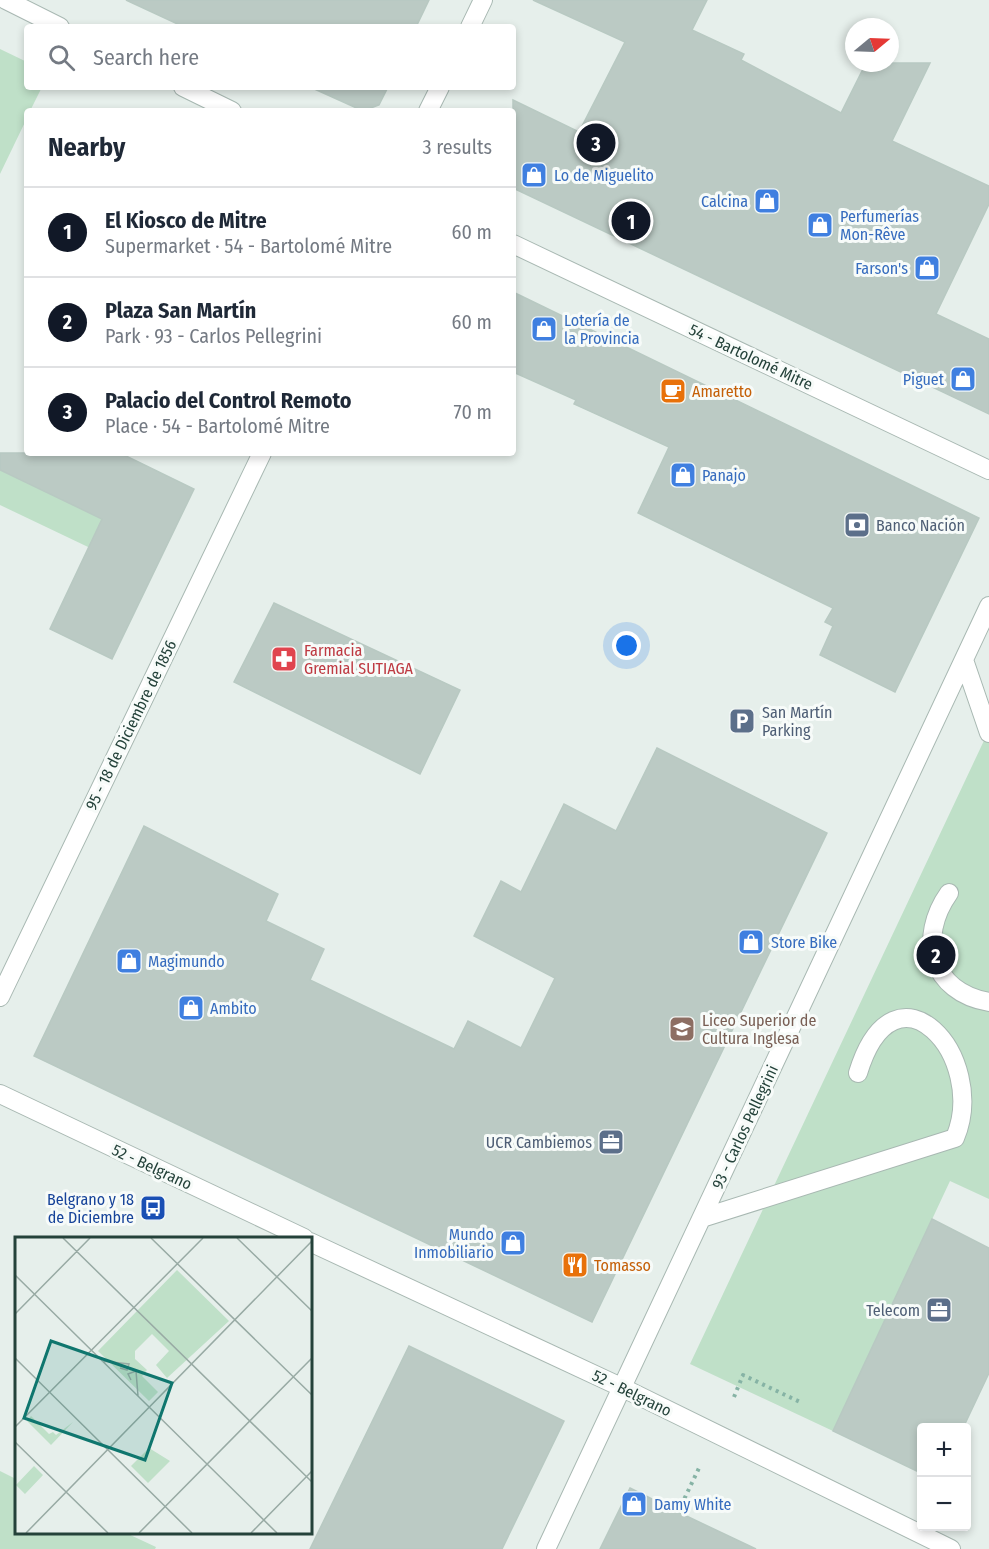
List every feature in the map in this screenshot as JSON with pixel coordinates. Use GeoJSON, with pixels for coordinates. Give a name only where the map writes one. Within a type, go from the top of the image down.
{"type":"FeatureCollection","features":[{"type":"Feature","properties":{"kind":"street"},"geometry":{"type":"LineString","coordinates":[[6,0],[54,24]]}},
{"type":"Feature","properties":{"kind":"street"},"geometry":{"type":"LineString","coordinates":[[471,24],[483,0]]}},
{"type":"Feature","properties":{"kind":"street"},"geometry":{"type":"LineString","coordinates":[[189,90],[226,108]]}},
{"type":"Feature","properties":{"kind":"street"},"geometry":{"type":"LineString","coordinates":[[430,108],[438,90]]}},
{"type":"Feature","properties":{"kind":"street","name":"54 - Bartolomé Mitre"},"geometry":{"type":"LineString","coordinates":[[516,245],[989,470]]}},
{"type":"Feature","properties":{"kind":"street","name":"95 - 18 de Diciembre de 1856"},"geometry":{"type":"LineString","coordinates":[[0,997],[261,456]]}},
{"type":"Feature","properties":{"kind":"street","name":"93 - Carlos Pellegrini"},"geometry":{"type":"LineString","coordinates":[[546,1549],[989,606]]}},
{"type":"Feature","properties":{"kind":"street"},"geometry":{"type":"LineString","coordinates":[[964,660],[989,734]]}},
{"type":"Feature","properties":{"kind":"street"},"geometry":{"type":"LineString","coordinates":[[949,893],[937,910],[931,930],[932,950],[939,971],[954,988],[973,999],[989,1002]]}},
{"type":"Feature","properties":{"kind":"street"},"geometry":{"type":"LineString","coordinates":[[858,1073],[864,1054],[878,1036],[895,1024],[917,1018],[939,1020],[949,1024]]}},
{"type":"Feature","properties":{"kind":"street","name":"52 - Belgrano"},"geometry":{"type":"LineString","coordinates":[[0,1094],[300,1237]]}},
{"type":"Feature","properties":{"kind":"street"},"geometry":{"type":"LineString","coordinates":[[702,1218],[955,1138],[971,1125],[981,1107]]}},
{"type":"Feature","properties":{"kind":"street","name":"52 - Belgrano"},"geometry":{"type":"LineString","coordinates":[[312,1243],[623,1388],[951,1549]]}},
{"type":"Feature","properties":{"kind":"path"},"geometry":{"type":"LineString","coordinates":[[734,1397],[743,1375],[800,1402]]}},
{"type":"Feature","properties":{"kind":"path"},"geometry":{"type":"LineString","coordinates":[[678,1512],[700,1466]]}},
{"type":"Feature","properties":{"kind":"green space"},"geometry":{"type":"Polygon","coordinates":[[[0,49],[24,61],[24,90],[40,90],[32,108],[24,108],[24,124],[0,174],[0,49]]]}},
{"type":"Feature","properties":{"kind":"green space"},"geometry":{"type":"Polygon","coordinates":[[[0,470],[165,549],[151,577],[0,505],[0,470]]]}},
{"type":"Feature","properties":{"kind":"green space"},"geometry":{"type":"Polygon","coordinates":[[[989,730],[989,1199],[950,1181],[833,1431],[690,1364],[989,730]]]}},
{"type":"Feature","properties":{"kind":"green space"},"geometry":{"type":"Polygon","coordinates":[[[0,1471],[15,1478],[15,1534],[128,1534],[156,1547],[155,1549],[0,1549],[0,1471]]]}},
{"type":"Feature","properties":{"kind":"building"},"geometry":{"type":"Polygon","coordinates":[[[126,0],[429,0],[417,24],[178,24],[126,0]]]}},
{"type":"Feature","properties":{"kind":"building"},"geometry":{"type":"Polygon","coordinates":[[[533,0],[707,0],[692,30],[744,54],[741,60],[841,113],[862,72],[899,72],[899,63],[930,63],[892,141],[989,186],[989,204],[936,314],[989,339],[989,414],[516,189],[516,108],[513,108],[513,100],[579,132],[625,42],[533,0]]]}},
{"type":"Feature","properties":{"kind":"building"},"geometry":{"type":"Polygon","coordinates":[[[317,90],[386,90],[379,105],[371,108],[356,108],[317,90]]]}},
{"type":"Feature","properties":{"kind":"building"},"geometry":{"type":"Polygon","coordinates":[[[516,293],[979,518],[895,692],[820,655],[833,626],[825,622],[833,608],[638,513],[669,447],[574,404],[576,400],[516,373],[516,293]]]}},
{"type":"Feature","properties":{"kind":"building"},"geometry":{"type":"Polygon","coordinates":[[[0,453],[24,453],[24,456],[126,456],[194,489],[112,659],[50,629],[102,519],[0,470],[0,453]]]}},
{"type":"Feature","properties":{"kind":"building"},"geometry":{"type":"Polygon","coordinates":[[[274,603],[460,690],[420,774],[234,682],[274,603]]]}},
{"type":"Feature","properties":{"kind":"building"},"geometry":{"type":"Polygon","coordinates":[[[657,748],[827,833],[592,1322],[34,1056],[144,826],[278,894],[266,921],[324,949],[310,980],[454,1049],[468,1021],[521,1048],[555,978],[474,936],[501,881],[521,892],[564,804],[616,831],[657,748]]]}},
{"type":"Feature","properties":{"kind":"building","name":"Telecom"},"geometry":{"type":"Polygon","coordinates":[[[932,1219],[989,1248],[989,1373],[965,1423],[917,1423],[917,1471],[833,1431],[932,1219]]]}},
{"type":"Feature","properties":{"kind":"building"},"geometry":{"type":"Polygon","coordinates":[[[409,1346],[564,1421],[502,1549],[310,1549],[409,1346]]]}},
{"type":"Feature","properties":{"kind":"building"},"geometry":{"type":"Polygon","coordinates":[[[630,1488],[678,1512],[756,1549],[600,1549],[630,1488]]]}},
{"type":"Feature","properties":{"kind":"place","name":"Palacio del Control Remoto"},"geometry":{"type":"Point","coordinates":[596,143]}},
{"type":"Feature","properties":{"kind":"place","name":"Lo de Miguelito"},"geometry":{"type":"Point","coordinates":[534,175]}},
{"type":"Feature","properties":{"kind":"place","name":"Calcina"},"geometry":{"type":"Point","coordinates":[767,201]}},
{"type":"Feature","properties":{"kind":"place","name":"El Kiosco de Mitre"},"geometry":{"type":"Point","coordinates":[631,221]}},
{"type":"Feature","properties":{"kind":"place","name":"Perfumerías Mon-Rêve"},"geometry":{"type":"Point","coordinates":[820,225]}},
{"type":"Feature","properties":{"kind":"place","name":"Farson's"},"geometry":{"type":"Point","coordinates":[927,268]}},
{"type":"Feature","properties":{"kind":"place","name":"Lotería de la Provincia"},"geometry":{"type":"Point","coordinates":[544,329]}},
{"type":"Feature","properties":{"kind":"place","name":"Piguet"},"geometry":{"type":"Point","coordinates":[963,379]}},
{"type":"Feature","properties":{"kind":"place","name":"Amaretto"},"geometry":{"type":"Point","coordinates":[673,391]}},
{"type":"Feature","properties":{"kind":"place","name":"Panajo"},"geometry":{"type":"Point","coordinates":[683,475]}},
{"type":"Feature","properties":{"kind":"place","name":"Banco Nación"},"geometry":{"type":"Point","coordinates":[857,525]}},
{"type":"Feature","properties":{"kind":"place","name":"Farmacia Gremial SUTIAGA"},"geometry":{"type":"Point","coordinates":[284,659]}},
{"type":"Feature","properties":{"kind":"place","name":"San Martín Parking"},"geometry":{"type":"Point","coordinates":[742,721]}},
{"type":"Feature","properties":{"kind":"place","name":"Store Bike"},"geometry":{"type":"Point","coordinates":[751,942]}},
{"type":"Feature","properties":{"kind":"place","name":"Plaza San Martín"},"geometry":{"type":"Point","coordinates":[936,955]}},
{"type":"Feature","properties":{"kind":"place","name":"Magimundo"},"geometry":{"type":"Point","coordinates":[129,961]}},
{"type":"Feature","properties":{"kind":"place","name":"Ambito"},"geometry":{"type":"Point","coordinates":[191,1008]}},
{"type":"Feature","properties":{"kind":"place","name":"Liceo Superior de Cultura Inglesa"},"geometry":{"type":"Point","coordinates":[682,1029]}},
{"type":"Feature","properties":{"kind":"place","name":"UCR Cambiemos"},"geometry":{"type":"Point","coordinates":[611,1142]}},
{"type":"Feature","properties":{"kind":"place","name":"Belgrano y 18 de Diciembre"},"geometry":{"type":"Point","coordinates":[153,1208]}},
{"type":"Feature","properties":{"kind":"place","name":"Mundo Inmobiliario"},"geometry":{"type":"Point","coordinates":[513,1243]}},
{"type":"Feature","properties":{"kind":"place","name":"Tomasso"},"geometry":{"type":"Point","coordinates":[575,1265]}},
{"type":"Feature","properties":{"kind":"place","name":"Telecom"},"geometry":{"type":"Point","coordinates":[939,1310]}},
{"type":"Feature","properties":{"kind":"place","name":"Damy White"},"geometry":{"type":"Point","coordinates":[634,1504]}}]}
